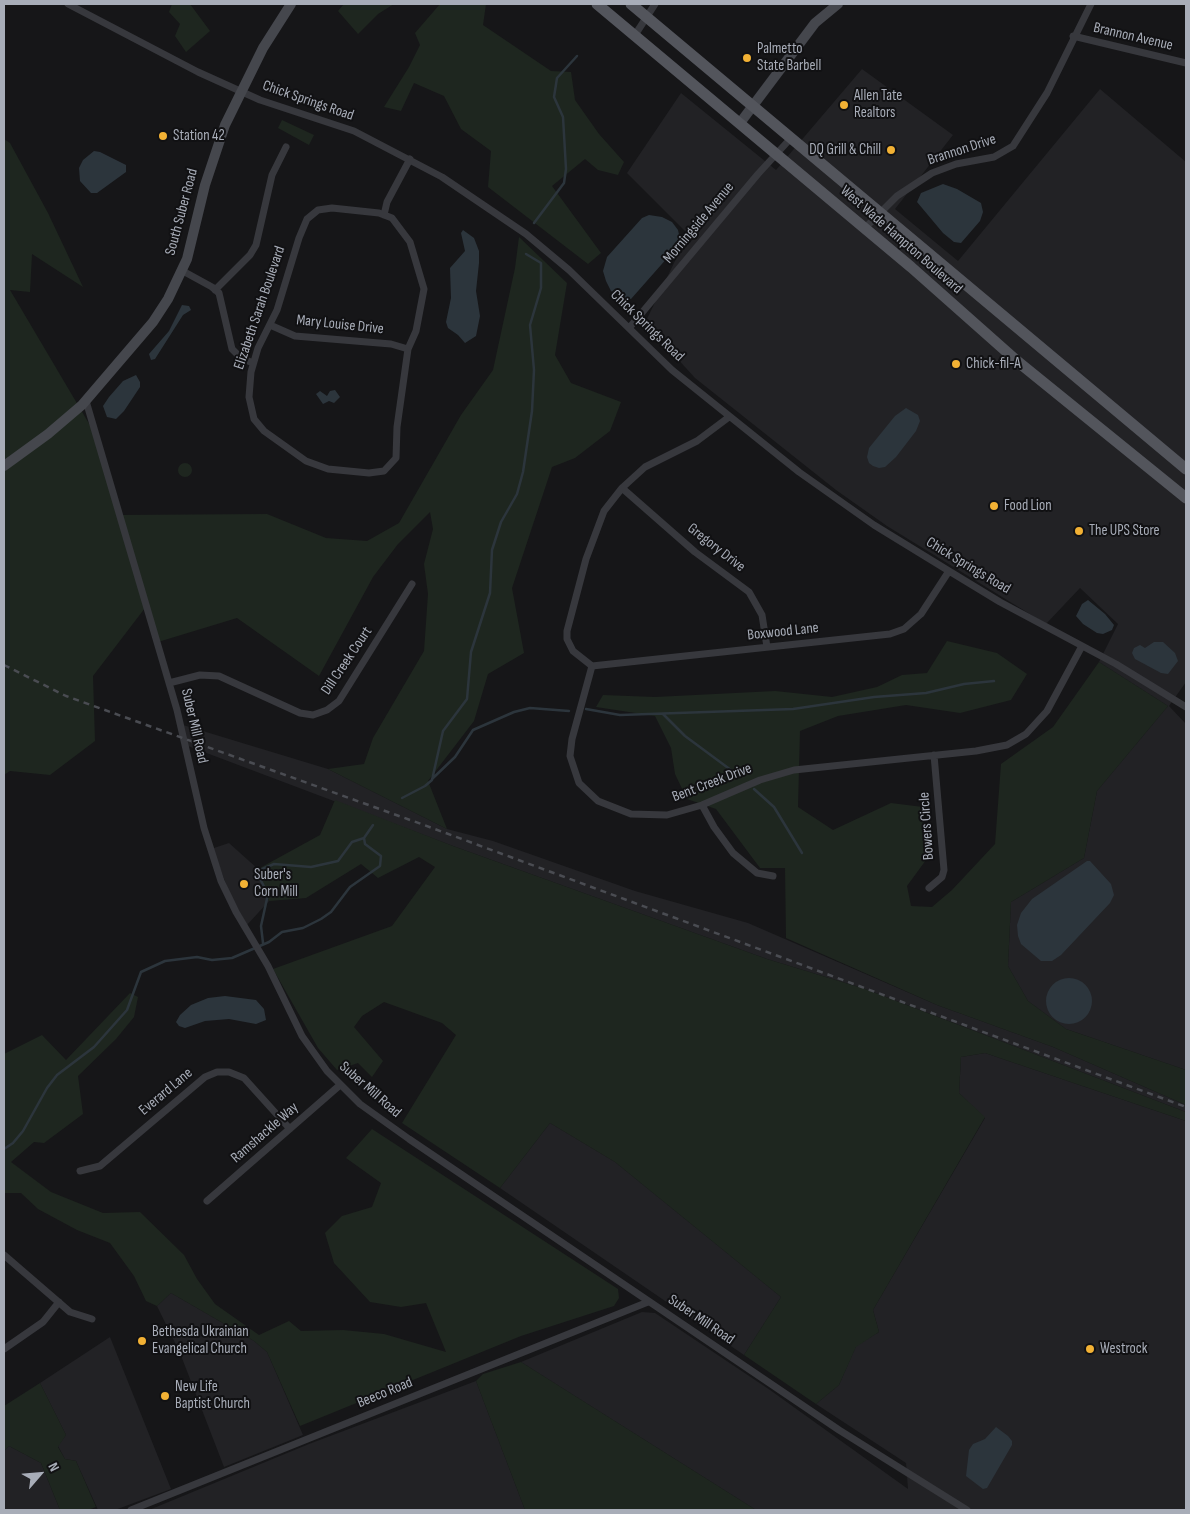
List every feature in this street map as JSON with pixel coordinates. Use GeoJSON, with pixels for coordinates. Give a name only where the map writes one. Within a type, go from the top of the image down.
{"type":"FeatureCollection","features":[{"type":"Feature","properties":{"kind":"main road","name":"West Wade Hampton Boulevard"},"geometry":{"type":"LineString","coordinates":[[597,4],[865,228],[1017,361],[1186,498]]}},
{"type":"Feature","properties":{"kind":"main road","name":"West Wade Hampton Boulevard"},"geometry":{"type":"LineString","coordinates":[[631,4],[1186,469]]}},
{"type":"Feature","properties":{"kind":"street","name":"Chick Springs Road"},"geometry":{"type":"LineString","coordinates":[[68,4],[158,52],[241,91],[354,131],[410,159],[514,224],[569,270],[630,327],[672,370],[766,447],[859,515],[949,572],[1124,669],[1186,707]]}},
{"type":"Feature","properties":{"kind":"street","name":"South Suber Road"},"geometry":{"type":"LineString","coordinates":[[4,466],[48,434],[86,401],[153,322],[168,299],[192,243],[214,155],[241,91],[263,48],[291,4]]}},
{"type":"Feature","properties":{"kind":"street"},"geometry":{"type":"LineString","coordinates":[[635,35],[648,18],[655,4]]}},
{"type":"Feature","properties":{"kind":"street"},"geometry":{"type":"LineString","coordinates":[[740,123],[815,23],[838,4]]}},
{"type":"Feature","properties":{"kind":"street","name":"Brannon Drive"},"geometry":{"type":"LineString","coordinates":[[865,228],[896,196],[932,173],[956,164],[994,157],[1013,146],[1046,93],[1073,36],[1091,4]]}},
{"type":"Feature","properties":{"kind":"street","name":"Brannon Avenue"},"geometry":{"type":"LineString","coordinates":[[1073,36],[1186,63]]}},
{"type":"Feature","properties":{"kind":"street","name":"Morningside Avenue"},"geometry":{"type":"LineString","coordinates":[[630,327],[791,138]]}},
{"type":"Feature","properties":{"kind":"street"},"geometry":{"type":"LineString","coordinates":[[216,290],[250,255],[256,245],[272,175],[286,147]]}},
{"type":"Feature","properties":{"kind":"street"},"geometry":{"type":"LineString","coordinates":[[384,215],[387,202],[410,159]]}},
{"type":"Feature","properties":{"kind":"street","name":"Elizabeth Sarah Boulevard"},"geometry":{"type":"LineString","coordinates":[[332,208],[384,215],[392,218],[400,226],[410,242],[424,288],[416,331],[408,350],[397,426],[396,458],[384,471],[369,473],[328,469],[306,461],[264,431],[254,419],[249,397],[254,363],[277,310],[307,218],[318,210],[332,208]]}},
{"type":"Feature","properties":{"kind":"street"},"geometry":{"type":"LineString","coordinates":[[181,270],[216,290],[222,303],[232,349],[241,358],[254,363]]}},
{"type":"Feature","properties":{"kind":"street","name":"Mary Louise Drive"},"geometry":{"type":"LineString","coordinates":[[270,325],[296,336],[391,344],[408,350]]}},
{"type":"Feature","properties":{"kind":"street","name":"Suber Mill Road"},"geometry":{"type":"LineString","coordinates":[[86,401],[170,683],[215,863],[225,891],[260,953],[302,1036],[327,1071],[360,1104],[408,1139],[846,1434],[967,1510]]}},
{"type":"Feature","properties":{"kind":"street"},"geometry":{"type":"LineString","coordinates":[[592,666],[576,654],[569,643],[567,624],[586,559],[601,517],[622,488],[645,467],[697,441],[729,417]]}},
{"type":"Feature","properties":{"kind":"street","name":"Gregory Drive"},"geometry":{"type":"LineString","coordinates":[[622,488],[696,552],[749,592],[762,615],[766,647]]}},
{"type":"Feature","properties":{"kind":"street","name":"Boxwood Lane"},"geometry":{"type":"LineString","coordinates":[[592,666],[880,636],[898,632],[921,614],[949,572]]}},
{"type":"Feature","properties":{"kind":"street","name":"Dill Creek Court"},"geometry":{"type":"LineString","coordinates":[[170,683],[200,675],[219,676],[300,714],[314,714],[327,710],[339,701],[412,584]]}},
{"type":"Feature","properties":{"kind":"street","name":"Bent Creek Drive"},"geometry":{"type":"LineString","coordinates":[[592,666],[570,747],[572,768],[582,787],[603,804],[638,815],[667,815],[702,805],[760,780],[794,770],[1000,747],[1026,734],[1039,722],[1053,702],[1082,646]]}},
{"type":"Feature","properties":{"kind":"street","name":"Bowers Circle"},"geometry":{"type":"LineString","coordinates":[[930,888],[942,877],[944,864],[934,755]]}},
{"type":"Feature","properties":{"kind":"street"},"geometry":{"type":"LineString","coordinates":[[702,805],[714,827],[733,853],[758,873],[773,876]]}},
{"type":"Feature","properties":{"kind":"street","name":"Everard Lane"},"geometry":{"type":"LineString","coordinates":[[80,1171],[100,1166],[205,1077],[217,1072],[229,1072],[244,1078],[290,1129]]}},
{"type":"Feature","properties":{"kind":"street","name":"Ramshackle Way"},"geometry":{"type":"LineString","coordinates":[[207,1201],[340,1085]]}},
{"type":"Feature","properties":{"kind":"street"},"geometry":{"type":"LineString","coordinates":[[4,1255],[70,1312],[92,1319]]}},
{"type":"Feature","properties":{"kind":"street"},"geometry":{"type":"LineString","coordinates":[[4,1349],[43,1322],[59,1302]]}},
{"type":"Feature","properties":{"kind":"street","name":"Beeco Road"},"geometry":{"type":"LineString","coordinates":[[132,1510],[648,1302]]}},
{"type":"Feature","properties":{"kind":"shaded area"},"geometry":{"type":"Polygon","coordinates":[[[172,4],[190,4],[210,31],[186,52],[175,36],[180,24],[169,12],[172,4]]]}},
{"type":"Feature","properties":{"kind":"shaded area"},"geometry":{"type":"Polygon","coordinates":[[[344,4],[394,4],[378,14],[358,34],[338,11],[344,4]]]}},
{"type":"Feature","properties":{"kind":"shaded area"},"geometry":{"type":"Polygon","coordinates":[[[440,4],[486,4],[483,25],[551,71],[571,72],[575,100],[599,134],[624,162],[618,175],[598,170],[585,159],[552,186],[601,253],[588,264],[488,187],[491,151],[461,129],[444,96],[414,83],[401,111],[384,107],[409,67],[420,45],[415,33],[440,4]]]}},
{"type":"Feature","properties":{"kind":"shaded area"},"geometry":{"type":"Polygon","coordinates":[[[862,69],[953,135],[895,209],[958,261],[1100,89],[1186,162],[1186,682],[1169,706],[1186,724],[1186,1070],[1066,1029],[1028,1001],[1008,966],[1011,902],[1084,858],[1097,791],[1168,706],[1099,662],[1118,624],[1080,588],[1046,624],[887,526],[836,490],[695,378],[645,323],[688,234],[627,173],[681,93],[776,170],[862,69]]]}},
{"type":"Feature","properties":{"kind":"shaded area"},"geometry":{"type":"Polygon","coordinates":[[[282,120],[314,135],[309,145],[278,128],[282,120]]]}},
{"type":"Feature","properties":{"kind":"shaded area"},"geometry":{"type":"Polygon","coordinates":[[[4,139],[10,143],[48,213],[83,287],[32,254],[30,292],[10,290],[91,427],[117,515],[267,514],[326,538],[367,541],[399,523],[461,415],[493,370],[515,268],[519,237],[567,283],[555,355],[571,383],[621,402],[610,431],[575,458],[552,467],[512,588],[524,653],[488,674],[474,721],[428,781],[447,829],[328,769],[364,764],[373,738],[424,651],[428,594],[424,564],[433,529],[430,512],[398,544],[373,577],[319,676],[237,618],[158,642],[145,608],[93,676],[95,741],[50,775],[10,771],[4,775],[4,139]]]}},
{"type":"Feature","properties":{"kind":"shaded area"},"geometry":{"type":"Polygon","coordinates":[[[94,151],[126,165],[126,172],[97,193],[91,193],[80,181],[79,168],[83,160],[94,151]]]}},
{"type":"Feature","properties":{"kind":"shaded area"},"geometry":{"type":"Polygon","coordinates":[[[943,184],[957,189],[981,203],[983,212],[980,221],[961,243],[954,242],[943,233],[917,202],[921,193],[943,184]]]}},
{"type":"Feature","properties":{"kind":"shaded area"},"geometry":{"type":"Polygon","coordinates":[[[649,215],[662,217],[672,222],[678,230],[680,239],[676,248],[631,299],[625,300],[611,291],[603,271],[607,257],[642,218],[649,215]]]}},
{"type":"Feature","properties":{"kind":"shaded area"},"geometry":{"type":"Polygon","coordinates":[[[463,230],[474,238],[479,251],[476,291],[480,316],[476,336],[465,343],[448,328],[446,322],[451,298],[450,268],[465,251],[461,233],[463,230]]]}},
{"type":"Feature","properties":{"kind":"shaded area"},"geometry":{"type":"Polygon","coordinates":[[[182,305],[189,306],[191,310],[183,315],[155,359],[151,360],[149,354],[169,331],[182,305]]]}},
{"type":"Feature","properties":{"kind":"shaded area"},"geometry":{"type":"Polygon","coordinates":[[[136,375],[140,382],[140,387],[124,411],[116,419],[107,417],[103,406],[109,397],[123,381],[136,375]]]}},
{"type":"Feature","properties":{"kind":"shaded area"},"geometry":{"type":"Polygon","coordinates":[[[335,390],[340,397],[334,403],[329,401],[323,404],[316,394],[320,391],[327,396],[330,391],[335,390]]]}},
{"type":"Feature","properties":{"kind":"shaded area"},"geometry":{"type":"Polygon","coordinates":[[[906,408],[918,415],[920,421],[916,431],[896,457],[885,467],[873,466],[869,463],[867,457],[869,448],[895,416],[906,408]]]}},
{"type":"Feature","properties":{"kind":"shaded area"},"geometry":{"type":"Polygon","coordinates":[[[185,463],[190,465],[192,470],[190,475],[185,477],[180,475],[178,470],[180,465],[185,463]]]}},
{"type":"Feature","properties":{"kind":"shaded area"},"geometry":{"type":"Polygon","coordinates":[[[1088,600],[1105,614],[1114,625],[1112,630],[1103,634],[1097,633],[1083,624],[1076,616],[1082,604],[1088,600]]]}},
{"type":"Feature","properties":{"kind":"shaded area"},"geometry":{"type":"Polygon","coordinates":[[[947,641],[997,653],[1027,674],[1011,700],[960,713],[906,705],[838,716],[800,731],[798,807],[833,830],[891,803],[923,807],[926,860],[907,886],[911,906],[932,907],[952,890],[995,844],[1001,764],[1053,727],[1099,662],[1168,706],[1097,791],[1084,858],[1011,902],[1008,966],[1028,1001],[1066,1029],[1186,1070],[1186,1105],[1053,1047],[937,1005],[786,938],[785,868],[760,868],[716,809],[687,799],[675,774],[671,748],[655,716],[596,707],[603,695],[655,697],[775,691],[832,697],[877,687],[902,675],[927,673],[947,641]]]}},
{"type":"Feature","properties":{"kind":"shaded area"},"geometry":{"type":"Polygon","coordinates":[[[1154,642],[1163,642],[1175,653],[1178,661],[1168,674],[1161,673],[1135,659],[1132,653],[1134,648],[1140,645],[1145,648],[1154,642]]]}},
{"type":"Feature","properties":{"kind":"shaded area"},"geometry":{"type":"Polygon","coordinates":[[[183,725],[328,769],[447,829],[493,841],[635,891],[748,923],[937,1005],[1053,1047],[1186,1105],[1186,1112],[865,989],[767,959],[453,846],[188,746],[183,725]]]}},
{"type":"Feature","properties":{"kind":"shaded area"},"geometry":{"type":"Polygon","coordinates":[[[335,800],[453,846],[767,959],[865,989],[1186,1112],[1186,1121],[985,1053],[961,1057],[959,1093],[985,1117],[873,1310],[879,1332],[856,1347],[839,1385],[816,1404],[744,1355],[781,1297],[615,1162],[550,1123],[500,1188],[402,1123],[456,1035],[442,1023],[384,1002],[362,1016],[354,1027],[383,1061],[372,1077],[358,1063],[337,1070],[318,1048],[273,969],[392,926],[435,867],[419,857],[378,878],[361,864],[306,898],[269,901],[258,869],[320,835],[335,800]]]}},
{"type":"Feature","properties":{"kind":"shaded area","name":"Suber's Corn Mill"},"geometry":{"type":"Polygon","coordinates":[[[229,843],[258,869],[269,901],[247,925],[231,897],[214,852],[214,848],[229,843]]]}},
{"type":"Feature","properties":{"kind":"shaded area"},"geometry":{"type":"Polygon","coordinates":[[[1087,861],[1090,861],[1111,884],[1114,895],[1110,903],[1061,955],[1052,961],[1041,961],[1021,944],[1017,925],[1021,913],[1032,899],[1087,861]]]}},
{"type":"Feature","properties":{"kind":"shaded area"},"geometry":{"type":"Polygon","coordinates":[[[1064,978],[1074,978],[1086,984],[1091,992],[1091,1010],[1086,1018],[1078,1023],[1064,1024],[1056,1021],[1049,1014],[1046,1006],[1046,996],[1049,988],[1056,981],[1064,978]]]}},
{"type":"Feature","properties":{"kind":"shaded area"},"geometry":{"type":"Polygon","coordinates":[[[130,993],[138,997],[134,1017],[116,1039],[78,1076],[83,1114],[44,1143],[34,1142],[11,1162],[51,1192],[103,1213],[140,1212],[184,1255],[197,1279],[215,1304],[259,1335],[289,1321],[301,1331],[343,1330],[384,1334],[446,1352],[426,1303],[401,1307],[370,1302],[334,1263],[325,1233],[342,1216],[372,1207],[381,1183],[346,1158],[372,1129],[618,1289],[619,1298],[614,1306],[521,1336],[300,1426],[267,1352],[254,1341],[171,1293],[157,1306],[146,1301],[134,1276],[110,1243],[77,1230],[38,1209],[21,1193],[4,1193],[4,1054],[42,1035],[66,1060],[130,993]]]}},
{"type":"Feature","properties":{"kind":"shaded area"},"geometry":{"type":"Polygon","coordinates":[[[225,996],[256,1000],[264,1009],[266,1020],[256,1024],[229,1019],[205,1021],[185,1028],[179,1026],[176,1022],[180,1015],[191,1005],[208,998],[225,996]]]}},
{"type":"Feature","properties":{"kind":"shaded area"},"geometry":{"type":"Polygon","coordinates":[[[985,1053],[1186,1121],[1186,1510],[756,1510],[521,1362],[642,1312],[655,1313],[770,1390],[908,1489],[906,1463],[816,1404],[839,1385],[856,1346],[879,1332],[873,1310],[985,1118],[959,1093],[961,1057],[985,1053]]]}},
{"type":"Feature","properties":{"kind":"shaded area"},"geometry":{"type":"Polygon","coordinates":[[[550,1123],[615,1162],[781,1297],[744,1355],[500,1188],[550,1123]]]}},
{"type":"Feature","properties":{"kind":"shaded area"},"geometry":{"type":"Polygon","coordinates":[[[171,1293],[254,1341],[267,1352],[303,1435],[224,1467],[180,1353],[157,1306],[171,1293]]]}},
{"type":"Feature","properties":{"kind":"shaded area"},"geometry":{"type":"Polygon","coordinates":[[[110,1337],[171,1489],[115,1510],[98,1510],[76,1461],[65,1459],[58,1446],[66,1435],[40,1383],[110,1337]]]}},
{"type":"Feature","properties":{"kind":"shaded area"},"geometry":{"type":"Polygon","coordinates":[[[521,1362],[756,1510],[525,1510],[476,1381],[483,1374],[521,1362]]]}},
{"type":"Feature","properties":{"kind":"shaded area"},"geometry":{"type":"Polygon","coordinates":[[[476,1381],[525,1510],[149,1510],[309,1444],[476,1381]]]}},
{"type":"Feature","properties":{"kind":"shaded area"},"geometry":{"type":"Polygon","coordinates":[[[40,1383],[66,1435],[58,1447],[65,1459],[76,1461],[96,1507],[88,1510],[60,1510],[41,1463],[9,1446],[4,1451],[4,1406],[40,1383]]]}},
{"type":"Feature","properties":{"kind":"shaded area"},"geometry":{"type":"Polygon","coordinates":[[[996,1427],[1008,1436],[1012,1441],[1012,1445],[987,1488],[983,1489],[966,1476],[969,1450],[973,1444],[985,1439],[996,1427]]]}},
{"type":"Feature","properties":{"kind":"shaded area"},"geometry":{"type":"Polygon","coordinates":[[[9,1446],[41,1463],[60,1510],[4,1510],[4,1451],[9,1446]]]}},
{"type":"Feature","properties":{"kind":"waterway"},"geometry":{"type":"LineString","coordinates":[[534,223],[564,183],[566,169],[563,117],[554,97],[557,78],[577,56]]}},
{"type":"Feature","properties":{"kind":"waterway"},"geometry":{"type":"LineString","coordinates":[[402,798],[425,786],[432,780],[443,731],[467,699],[471,652],[490,593],[492,550],[501,522],[517,494],[523,472],[532,411],[534,370],[530,325],[541,288],[541,263],[526,254]]}},
{"type":"Feature","properties":{"kind":"waterway"},"geometry":{"type":"LineString","coordinates":[[586,709],[620,715],[793,709],[874,697],[926,693],[964,684],[994,681]]}},
{"type":"Feature","properties":{"kind":"waterway"},"geometry":{"type":"LineString","coordinates":[[432,779],[455,757],[473,730],[514,712],[530,708],[569,711]]}},
{"type":"Feature","properties":{"kind":"waterway"},"geometry":{"type":"LineString","coordinates":[[663,714],[685,736],[739,776]]}},
{"type":"Feature","properties":{"kind":"waterway"},"geometry":{"type":"LineString","coordinates":[[754,789],[774,807],[802,853]]}},
{"type":"Feature","properties":{"kind":"waterway"},"geometry":{"type":"LineString","coordinates":[[4,1149],[13,1143],[23,1131],[47,1088],[57,1075],[94,1047],[127,1010],[141,972],[165,961],[197,957],[212,960],[232,958],[269,942],[282,932],[303,928],[321,919],[331,912],[350,887],[380,866],[381,856],[365,844],[364,838],[373,825]]}},
{"type":"Feature","properties":{"kind":"waterway"},"geometry":{"type":"LineString","coordinates":[[263,943],[261,926],[268,894],[259,877],[260,870],[274,864],[311,867],[338,861],[352,842],[364,838]]}},
{"type":"Feature","properties":{"kind":"railway"},"geometry":{"type":"LineString","coordinates":[[4,665],[66,696],[424,825],[1186,1107]]}},
{"type":"Feature","properties":{"kind":"place","name":"Palmetto State Barbell"},"geometry":{"type":"Point","coordinates":[747,58]}},
{"type":"Feature","properties":{"kind":"place","name":"Allen Tate Realtors"},"geometry":{"type":"Point","coordinates":[844,105]}},
{"type":"Feature","properties":{"kind":"place","name":"Station 42"},"geometry":{"type":"Point","coordinates":[163,136]}},
{"type":"Feature","properties":{"kind":"place","name":"DQ Grill & Chill"},"geometry":{"type":"Point","coordinates":[891,150]}},
{"type":"Feature","properties":{"kind":"place","name":"Chick-fil-A"},"geometry":{"type":"Point","coordinates":[956,364]}},
{"type":"Feature","properties":{"kind":"place","name":"Food Lion"},"geometry":{"type":"Point","coordinates":[994,506]}},
{"type":"Feature","properties":{"kind":"place","name":"The UPS Store"},"geometry":{"type":"Point","coordinates":[1079,531]}},
{"type":"Feature","properties":{"kind":"place","name":"Suber's Corn Mill"},"geometry":{"type":"Point","coordinates":[244,884]}},
{"type":"Feature","properties":{"kind":"place","name":"Bethesda Ukrainian Evangelical Church"},"geometry":{"type":"Point","coordinates":[142,1341]}},
{"type":"Feature","properties":{"kind":"place","name":"Westrock"},"geometry":{"type":"Point","coordinates":[1090,1349]}},
{"type":"Feature","properties":{"kind":"place","name":"New Life Baptist Church"},"geometry":{"type":"Point","coordinates":[165,1396]}}]}
